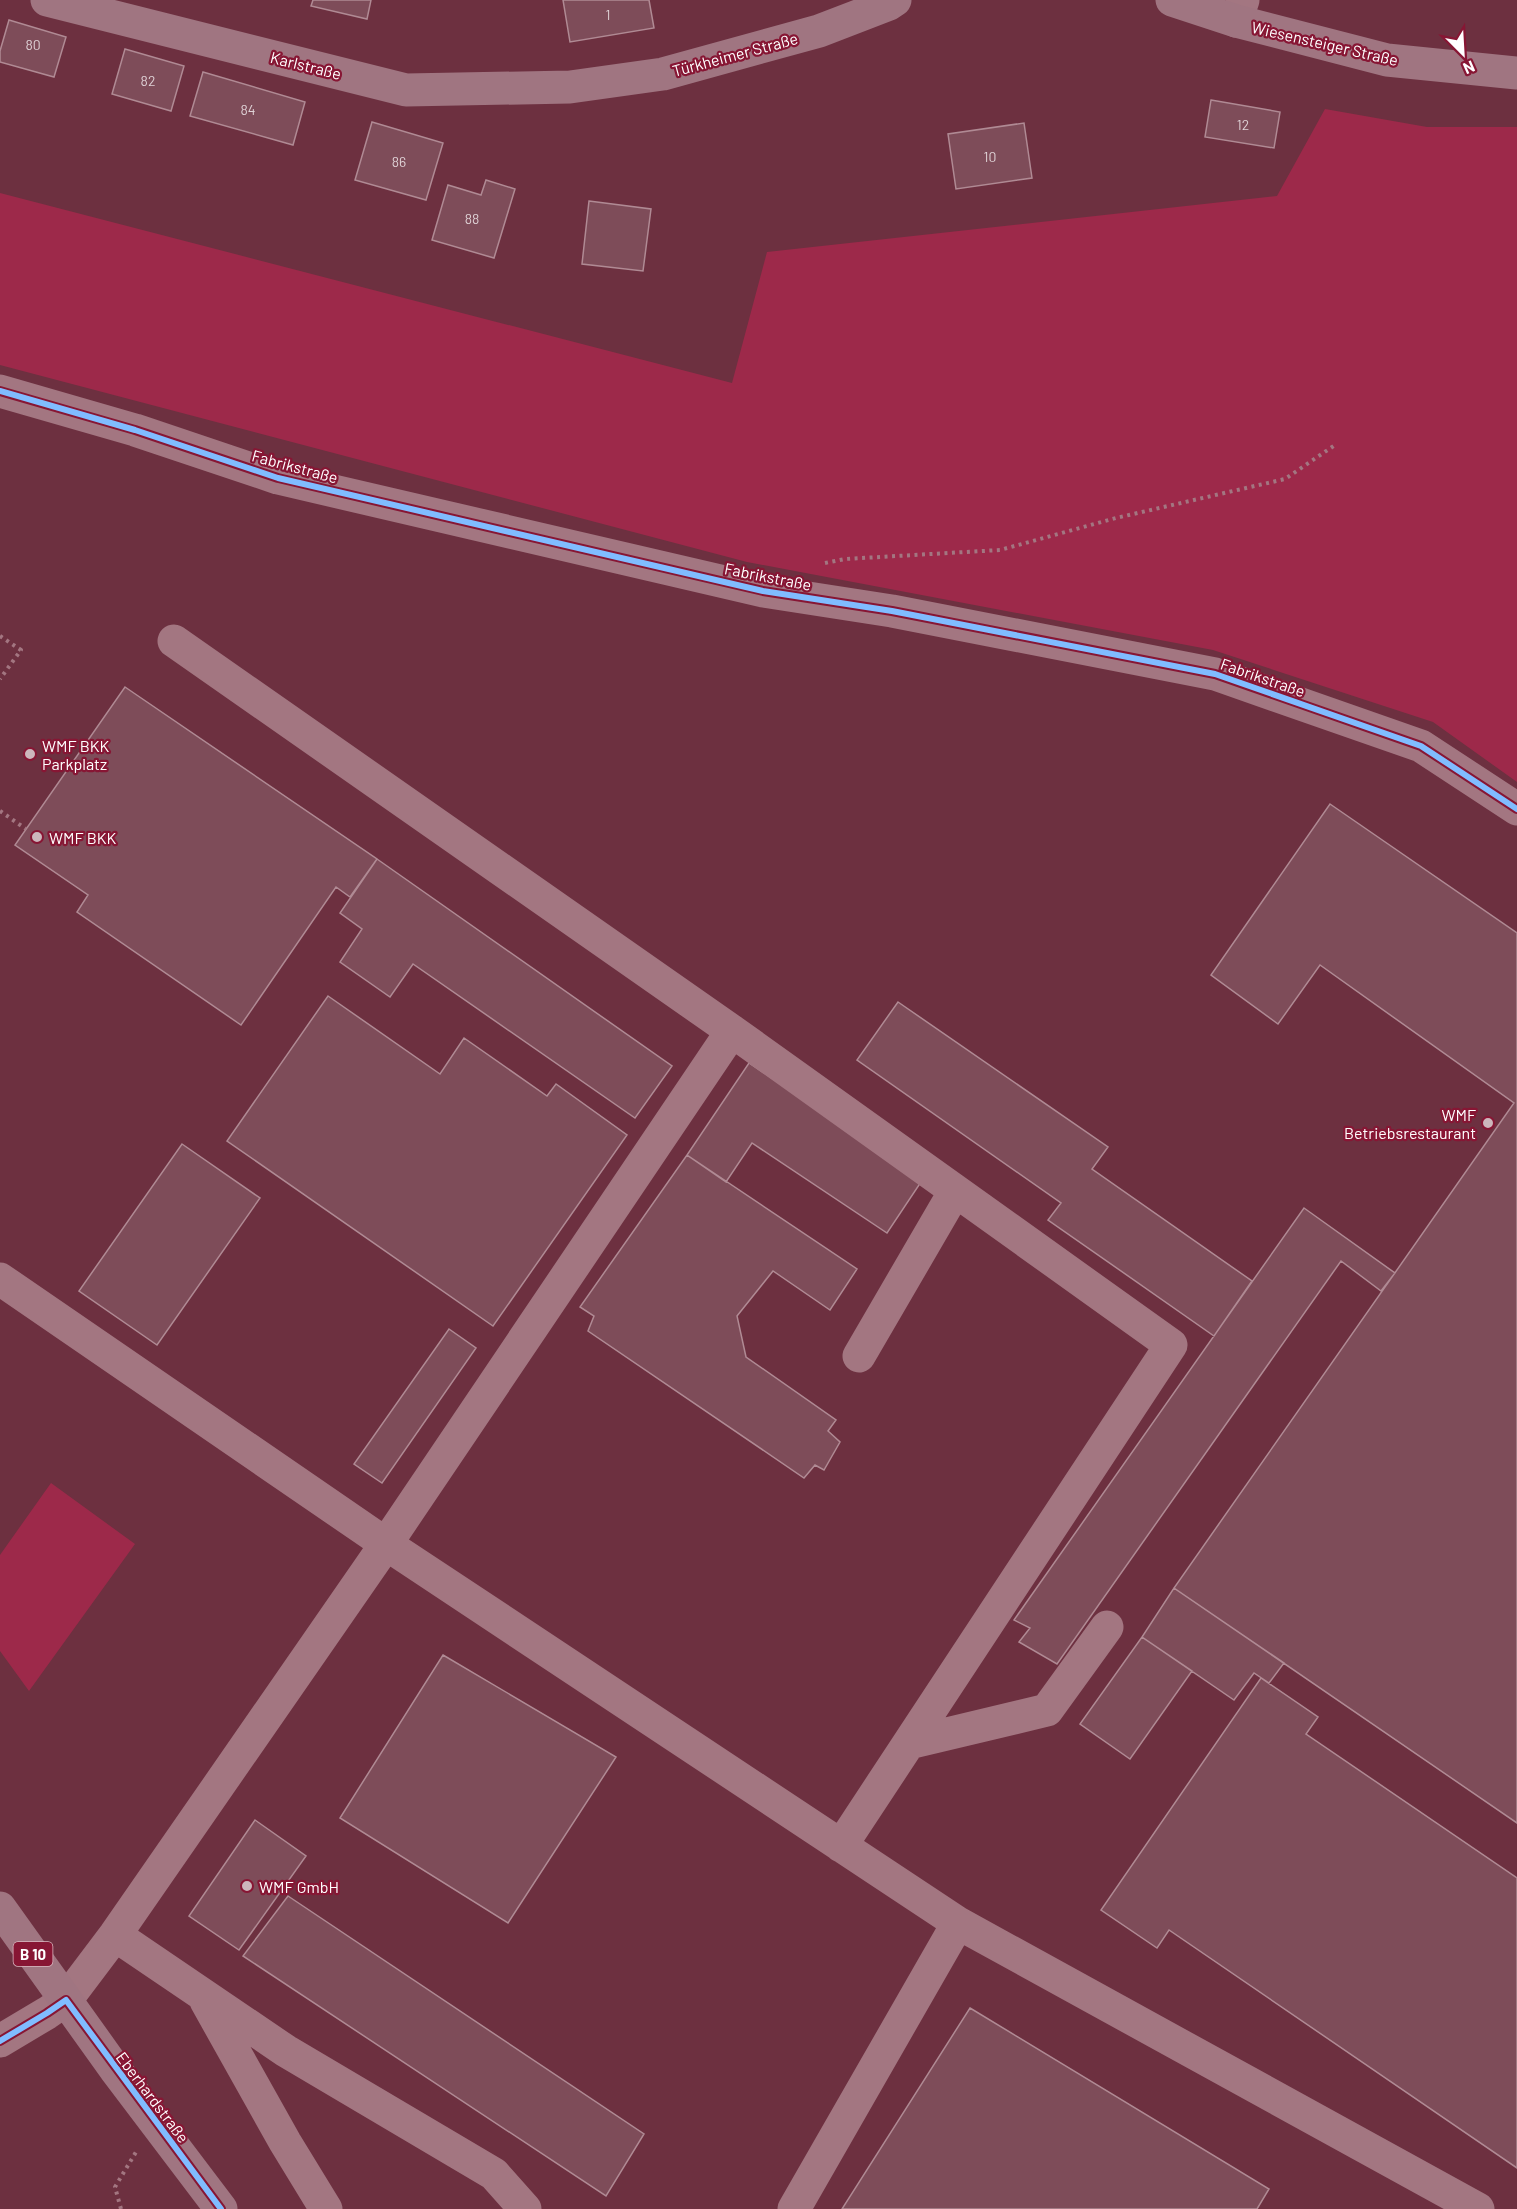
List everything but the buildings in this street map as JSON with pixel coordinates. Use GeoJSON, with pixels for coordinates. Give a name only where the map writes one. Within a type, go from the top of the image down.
{"type":"FeatureCollection","features":[{"type":"Feature","properties":{"kind":"main road","name":"Karlstraße"},"geometry":{"type":"LineString","coordinates":[[46,0],[406,90],[570,87]]}},
{"type":"Feature","properties":{"kind":"main road","name":"Türkheimer Straße"},"geometry":{"type":"LineString","coordinates":[[570,87],[663,74],[819,31],[895,0]]}},
{"type":"Feature","properties":{"kind":"main road","name":"Wiesensteiger Straße"},"geometry":{"type":"LineString","coordinates":[[1172,0],[1240,11],[1387,60],[1517,73]]}},
{"type":"Feature","properties":{"kind":"main road","name":"Eberhardstraße"},"geometry":{"type":"LineString","coordinates":[[0,1908],[154,2121],[221,2209]]}},
{"type":"Feature","properties":{"kind":"street","name":"Fabrikstraße"},"geometry":{"type":"LineString","coordinates":[[0,391],[135,430],[278,478],[763,591],[892,611],[1215,674],[1421,746],[1517,809]]}},
{"type":"Feature","properties":{"kind":"street"},"geometry":{"type":"LineString","coordinates":[[174,641],[732,1031],[1171,1345],[841,1845]]}},
{"type":"Feature","properties":{"kind":"street"},"geometry":{"type":"LineString","coordinates":[[0,2041],[66,2000],[115,1935],[386,1544],[732,1031]]}},
{"type":"Feature","properties":{"kind":"street"},"geometry":{"type":"LineString","coordinates":[[859,1356],[955,1191]]}},
{"type":"Feature","properties":{"kind":"street"},"geometry":{"type":"LineString","coordinates":[[0,1279],[386,1544],[958,1923],[1478,2209]]}},
{"type":"Feature","properties":{"kind":"street"},"geometry":{"type":"LineString","coordinates":[[909,1743],[1047,1710],[1107,1627]]}},
{"type":"Feature","properties":{"kind":"street"},"geometry":{"type":"LineString","coordinates":[[794,2209],[958,1923]]}},
{"type":"Feature","properties":{"kind":"street"},"geometry":{"type":"LineString","coordinates":[[115,1935],[286,2052],[494,2174],[525,2209]]}},
{"type":"Feature","properties":{"kind":"street"},"geometry":{"type":"LineString","coordinates":[[202,1994],[285,2142],[326,2209]]}},
{"type":"Feature","properties":{"kind":"path"},"geometry":{"type":"LineString","coordinates":[[823,563],[845,559],[1000,550],[1116,518],[1285,479],[1335,445]]}},
{"type":"Feature","properties":{"kind":"path"},"geometry":{"type":"LineString","coordinates":[[0,636],[21,650],[0,680]]}},
{"type":"Feature","properties":{"kind":"path"},"geometry":{"type":"LineString","coordinates":[[0,811],[26,829]]}},
{"type":"Feature","properties":{"kind":"path"},"geometry":{"type":"LineString","coordinates":[[121,2209],[115,2187],[154,2121]]}},
{"type":"Feature","properties":{"kind":"shaded area"},"geometry":{"type":"Polygon","coordinates":[[[1325,109],[1427,127],[1517,127],[1517,782],[1433,722],[1213,650],[747,562],[0,365],[0,193],[732,383],[767,252],[1277,196],[1325,109]]]}},
{"type":"Feature","properties":{"kind":"shaded area"},"geometry":{"type":"Polygon","coordinates":[[[51,1483],[135,1544],[29,1691],[0,1651],[0,1555],[51,1483]]]}},
{"type":"Feature","properties":{"kind":"cycle path"},"geometry":{"type":"LineString","coordinates":[[0,391],[135,430],[278,478],[763,591],[892,611],[1215,674],[1421,746],[1517,809]]}},
{"type":"Feature","properties":{"kind":"cycle path"},"geometry":{"type":"LineString","coordinates":[[0,2041],[66,2000],[221,2209]]}},
{"type":"Feature","properties":{"kind":"place","name":"WMF BKK Parkplatz"},"geometry":{"type":"Point","coordinates":[30,754]}},
{"type":"Feature","properties":{"kind":"place","name":"WMF BKK"},"geometry":{"type":"Point","coordinates":[37,837]}},
{"type":"Feature","properties":{"kind":"place","name":"WMF Betriebsrestaurant"},"geometry":{"type":"Point","coordinates":[1488,1123]}},
{"type":"Feature","properties":{"kind":"place","name":"WMF GmbH"},"geometry":{"type":"Point","coordinates":[247,1886]}}]}
